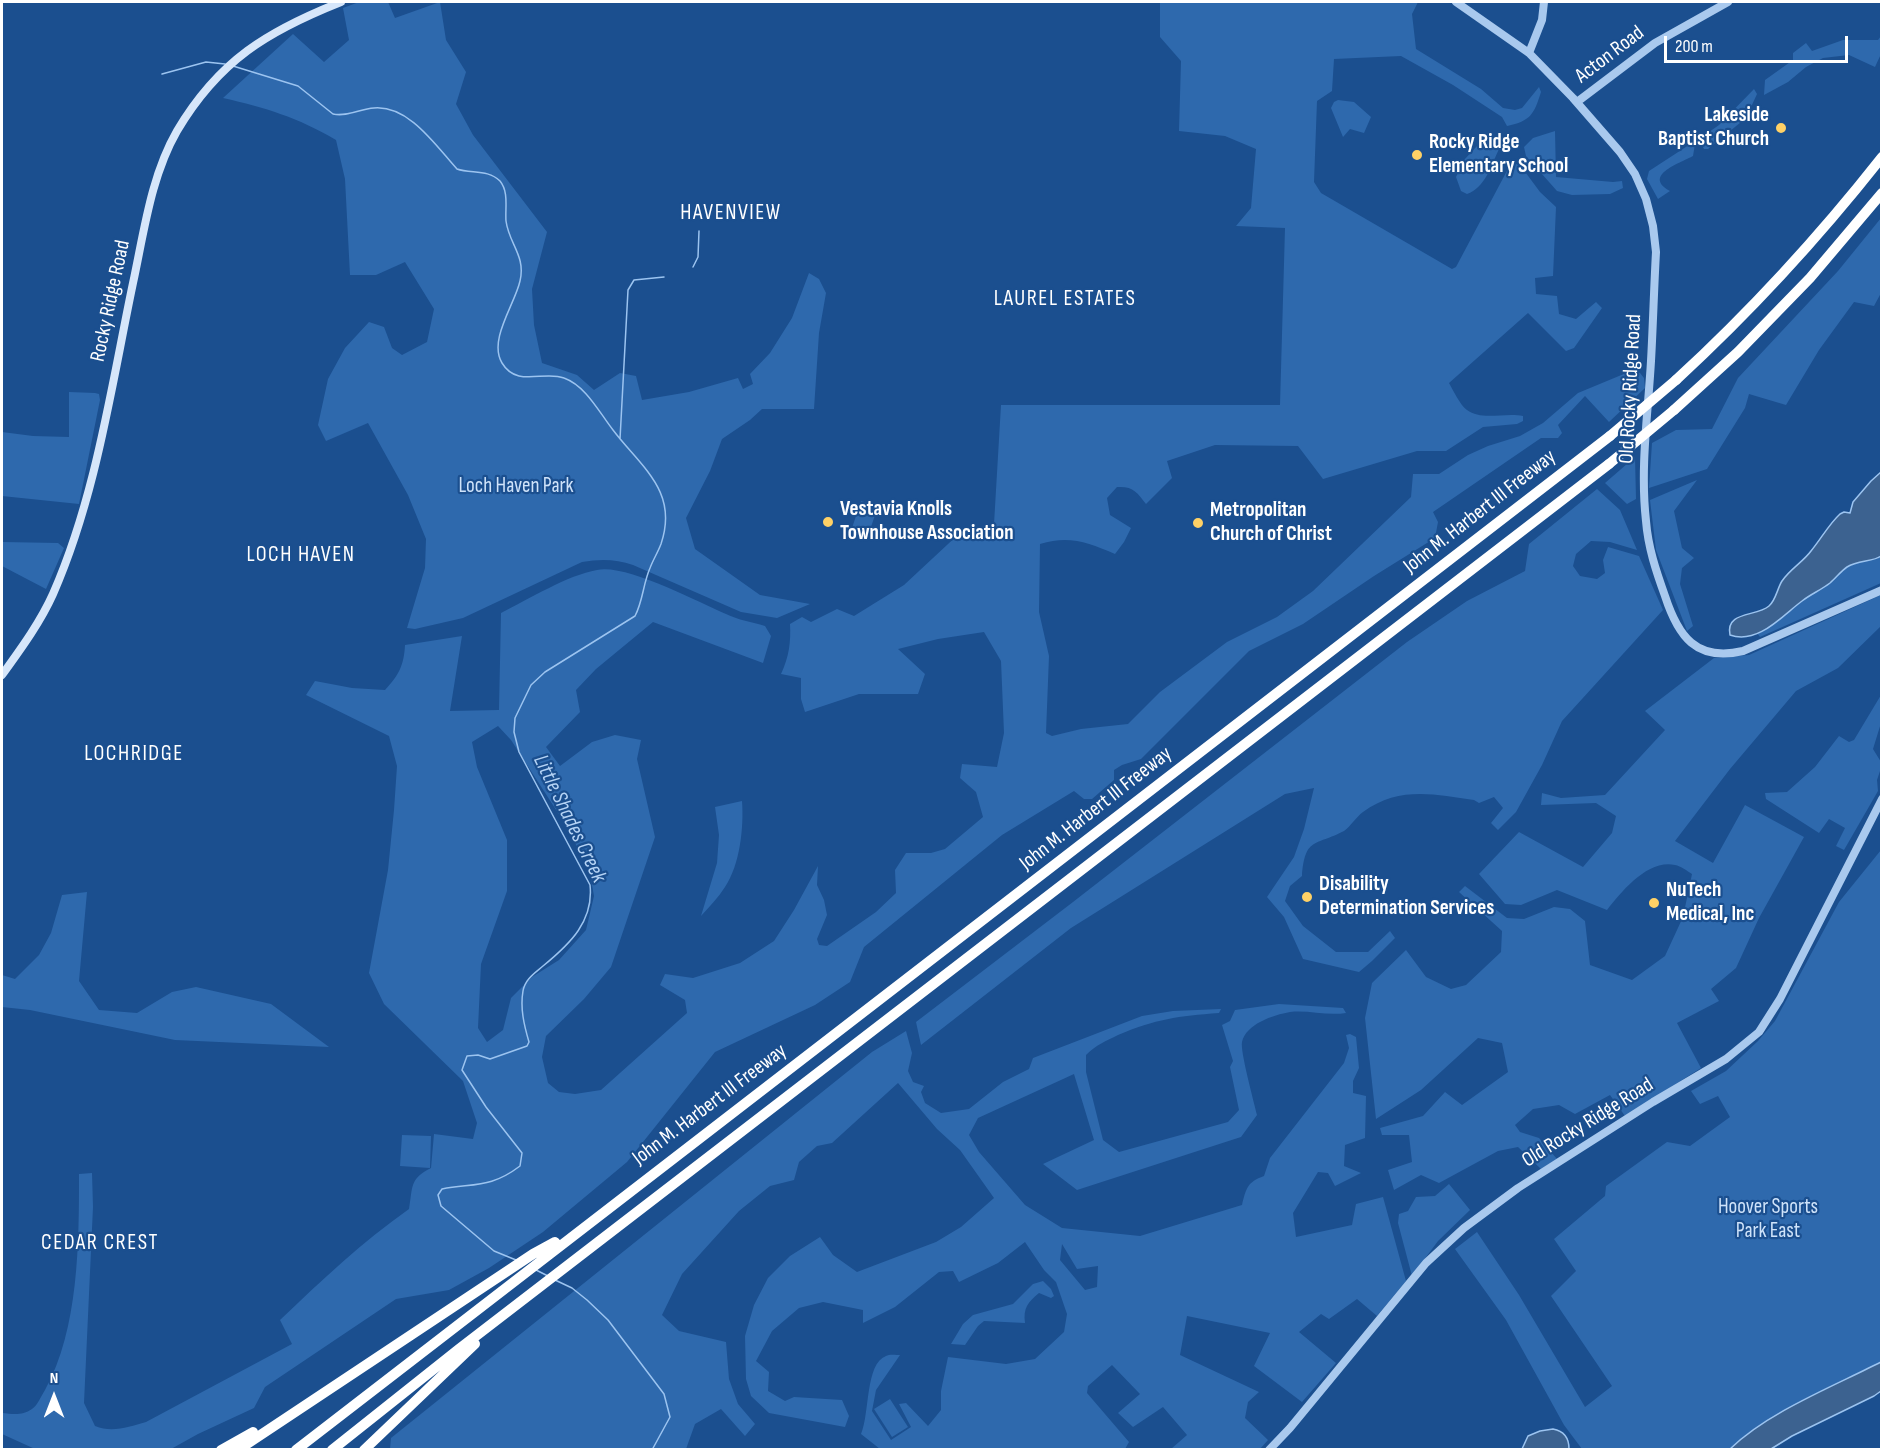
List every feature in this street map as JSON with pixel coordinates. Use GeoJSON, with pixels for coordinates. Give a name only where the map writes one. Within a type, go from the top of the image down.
{"type":"FeatureCollection","features":[{"type":"Feature","properties":{"kind":"highway"},"geometry":{"type":"LineString","coordinates":[[1862,182],[1881,149]]}},
{"type":"Feature","properties":{"kind":"highway","name":"John M. Harbert III Freeway"},"geometry":{"type":"LineString","coordinates":[[296,1449],[1610,436],[1676,380],[1763,296],[1809,246],[1881,157]]}},
{"type":"Feature","properties":{"kind":"highway","name":"John M. Harbert III Freeway"},"geometry":{"type":"LineString","coordinates":[[332,1449],[1609,464],[1674,410],[1738,352],[1810,278],[1881,193]]}},
{"type":"Feature","properties":{"kind":"highway"},"geometry":{"type":"LineString","coordinates":[[238,1449],[533,1254],[583,1227]]}},
{"type":"Feature","properties":{"kind":"highway"},"geometry":{"type":"LineString","coordinates":[[364,1449],[520,1302]]}},
{"type":"Feature","properties":{"kind":"highway"},"geometry":{"type":"LineString","coordinates":[[220,1449],[347,1378]]}},
{"type":"Feature","properties":{"kind":"main road","name":"Rocky Ridge Road"},"geometry":{"type":"LineString","coordinates":[[2,675],[52,596],[77,533],[90,488],[154,188],[172,141],[207,89],[249,49],[285,25],[341,2]]}},
{"type":"Feature","properties":{"kind":"street","name":"Old Rocky Ridge Road"},"geometry":{"type":"LineString","coordinates":[[1456,2],[1529,53],[1577,102],[1628,164],[1646,199],[1653,226],[1656,252],[1645,506],[1652,555],[1667,604],[1680,631],[1689,642],[1704,651],[1718,654],[1733,653],[1756,646],[1881,590]]}},
{"type":"Feature","properties":{"kind":"street"},"geometry":{"type":"LineString","coordinates":[[1529,53],[1542,20],[1544,2]]}},
{"type":"Feature","properties":{"kind":"street","name":"Acton Road"},"geometry":{"type":"LineString","coordinates":[[1577,102],[1655,43],[1728,2]]}},
{"type":"Feature","properties":{"kind":"street","name":"Old Rocky Ridge Road"},"geometry":{"type":"LineString","coordinates":[[1269,1449],[1290,1428],[1426,1263],[1449,1240],[1518,1188],[1653,1102],[1726,1059],[1759,1032],[1780,999],[1881,799]]}},
{"type":"Feature","properties":{"kind":"green space","name":"Loch Haven Park"},"geometry":{"type":"Polygon","coordinates":[[[359,2],[388,2],[395,18],[440,2],[446,40],[466,72],[456,104],[473,135],[547,232],[532,289],[534,325],[542,363],[577,375],[594,390],[620,373],[636,376],[642,400],[689,392],[738,378],[743,389],[753,384],[750,374],[770,353],[792,318],[809,273],[819,279],[826,293],[819,333],[814,409],[762,409],[722,439],[710,471],[686,518],[695,549],[760,595],[810,604],[777,618],[741,612],[633,565],[595,560],[582,562],[463,618],[415,629],[407,628],[425,568],[426,539],[408,495],[368,423],[326,441],[318,425],[328,379],[345,348],[369,322],[384,327],[392,348],[402,355],[427,342],[434,309],[405,262],[376,275],[350,275],[345,179],[336,140],[281,114],[223,98],[293,34],[324,62],[349,40],[343,8],[359,2]]]}},
{"type":"Feature","properties":{"kind":"green space"},"geometry":{"type":"Polygon","coordinates":[[[1160,2],[1418,2],[1412,14],[1416,49],[1481,89],[1503,108],[1515,110],[1522,108],[1539,87],[1541,92],[1536,106],[1526,119],[1507,126],[1502,117],[1453,85],[1401,56],[1334,59],[1332,91],[1317,101],[1314,182],[1321,193],[1452,269],[1456,267],[1509,167],[1520,165],[1540,192],[1556,207],[1553,276],[1535,278],[1536,294],[1557,296],[1559,314],[1576,319],[1596,302],[1602,308],[1574,348],[1566,351],[1528,313],[1449,383],[1467,410],[1486,416],[1523,416],[1523,421],[1517,424],[1483,427],[1446,451],[1417,451],[1323,479],[1298,446],[1215,445],[1167,461],[1172,478],[1146,504],[1134,491],[1117,487],[1107,498],[1110,515],[1131,528],[1115,554],[1079,541],[1061,540],[1040,544],[1039,612],[1049,656],[1046,733],[1052,736],[1081,729],[1128,724],[1160,692],[1227,642],[1277,617],[1313,591],[1411,497],[1413,474],[1439,474],[1468,455],[1520,436],[1543,423],[1578,393],[1631,371],[1640,373],[1644,378],[1645,388],[1609,422],[1585,396],[1558,425],[1562,433],[1558,438],[1541,438],[1433,512],[1438,522],[1435,538],[1303,624],[1249,651],[1141,759],[1114,770],[1114,780],[1092,799],[1084,799],[1074,791],[1002,835],[864,947],[850,982],[815,1005],[715,1052],[627,1162],[543,1232],[489,1268],[449,1290],[396,1299],[265,1387],[254,1408],[171,1449],[35,1449],[2,1434],[2,1413],[25,1413],[38,1403],[56,1366],[65,1340],[75,1285],[79,1174],[92,1173],[93,1207],[84,1403],[95,1426],[114,1429],[146,1422],[292,1344],[280,1320],[358,1248],[409,1209],[415,1180],[431,1168],[434,1134],[473,1139],[477,1123],[463,1081],[384,1004],[369,973],[388,870],[394,810],[397,766],[389,736],[306,695],[315,681],[352,688],[385,690],[400,669],[405,645],[462,636],[450,711],[499,710],[501,613],[561,582],[597,570],[610,570],[643,578],[731,616],[765,626],[771,636],[763,663],[653,622],[596,669],[576,690],[580,712],[546,747],[560,766],[592,742],[615,735],[641,740],[637,759],[655,837],[611,967],[584,999],[546,1036],[542,1057],[548,1083],[559,1092],[575,1094],[601,1090],[687,1013],[685,1000],[660,985],[665,974],[693,978],[740,963],[774,941],[818,866],[817,885],[824,900],[827,915],[817,939],[819,945],[827,946],[876,912],[896,893],[895,870],[906,853],[931,853],[945,849],[983,817],[976,792],[960,778],[962,764],[997,767],[1004,733],[1001,661],[984,632],[938,639],[898,649],[925,674],[918,694],[859,694],[805,712],[801,699],[801,678],[781,674],[789,649],[790,624],[802,617],[811,622],[837,609],[854,616],[904,585],[962,531],[994,524],[1001,405],[1280,405],[1285,228],[1236,226],[1251,208],[1256,149],[1225,136],[1179,131],[1181,61],[1160,37],[1160,2]],[[498,726],[472,742],[477,767],[507,840],[507,891],[481,964],[478,1028],[487,1042],[503,1030],[511,998],[532,977],[559,960],[586,930],[594,896],[589,868],[560,816],[511,740],[498,726]]]}},
{"type":"Feature","properties":{"kind":"green space"},"geometry":{"type":"Polygon","coordinates":[[[1881,36],[1881,54],[1875,67],[1849,55],[1823,58],[1764,95],[1765,80],[1793,60],[1793,53],[1806,43],[1812,51],[1843,40],[1878,40],[1881,36]]]}},
{"type":"Feature","properties":{"kind":"green space"},"geometry":{"type":"Polygon","coordinates":[[[1754,89],[1757,94],[1746,118],[1708,149],[1704,149],[1701,143],[1702,137],[1719,125],[1754,89]]]}},
{"type":"Feature","properties":{"kind":"green space"},"geometry":{"type":"Polygon","coordinates":[[[1338,100],[1354,102],[1371,117],[1364,133],[1350,129],[1343,137],[1331,108],[1338,100]]]}},
{"type":"Feature","properties":{"kind":"green space"},"geometry":{"type":"Polygon","coordinates":[[[1555,131],[1556,177],[1622,181],[1623,188],[1610,194],[1572,195],[1557,191],[1526,156],[1524,147],[1533,138],[1555,131]]]}},
{"type":"Feature","properties":{"kind":"green space"},"geometry":{"type":"Polygon","coordinates":[[[1692,143],[1695,144],[1693,156],[1662,174],[1660,180],[1662,185],[1670,191],[1658,199],[1647,179],[1649,171],[1692,143]]]}},
{"type":"Feature","properties":{"kind":"green space"},"geometry":{"type":"Polygon","coordinates":[[[1477,146],[1497,146],[1499,149],[1483,182],[1467,194],[1461,191],[1456,177],[1464,160],[1477,146]]]}},
{"type":"Feature","properties":{"kind":"green space"},"geometry":{"type":"Polygon","coordinates":[[[1881,218],[1881,293],[1874,306],[1854,302],[1819,350],[1786,405],[1749,394],[1745,408],[1707,469],[1649,488],[1652,443],[1676,430],[1712,429],[1738,378],[1838,271],[1881,218]]]}},
{"type":"Feature","properties":{"kind":"green space"},"geometry":{"type":"Polygon","coordinates":[[[69,392],[99,394],[100,400],[79,504],[2,496],[2,432],[69,437],[69,392]]]}},
{"type":"Feature","properties":{"kind":"green space"},"geometry":{"type":"Polygon","coordinates":[[[1635,457],[1636,499],[1627,504],[1605,483],[1635,457]]]}},
{"type":"Feature","properties":{"kind":"green space"},"geometry":{"type":"Polygon","coordinates":[[[1697,480],[1674,511],[1682,548],[1694,558],[1682,568],[1680,584],[1693,626],[1687,631],[1656,550],[1650,500],[1697,480]]]}},
{"type":"Feature","properties":{"kind":"green space"},"geometry":{"type":"Polygon","coordinates":[[[1597,489],[1620,510],[1637,550],[1610,542],[1591,541],[1576,554],[1573,566],[1580,576],[1597,579],[1605,573],[1603,560],[1608,547],[1639,556],[1663,610],[1562,721],[1542,765],[1516,812],[1498,830],[1491,823],[1503,808],[1494,797],[1479,803],[1474,800],[1431,794],[1403,795],[1376,804],[1360,814],[1344,831],[1313,844],[1303,863],[1302,876],[1290,886],[1285,901],[1303,926],[1336,952],[1368,952],[1390,931],[1395,938],[1359,972],[1303,959],[1284,917],[1267,897],[1294,857],[1304,829],[1314,788],[1285,794],[1071,928],[921,1045],[916,1022],[1407,642],[1467,601],[1525,571],[1529,544],[1597,489]]]}},
{"type":"Feature","properties":{"kind":"green space"},"geometry":{"type":"Polygon","coordinates":[[[861,501],[878,506],[869,533],[852,528],[861,501]]]}},
{"type":"Feature","properties":{"kind":"green space"},"geometry":{"type":"Polygon","coordinates":[[[2,542],[58,543],[64,548],[46,589],[2,566],[2,542]]]}},
{"type":"Feature","properties":{"kind":"green space"},"geometry":{"type":"Polygon","coordinates":[[[1881,556],[1881,583],[1760,637],[1757,633],[1785,616],[1847,567],[1881,556]]]}},
{"type":"Feature","properties":{"kind":"green space"},"geometry":{"type":"Polygon","coordinates":[[[1881,595],[1881,626],[1838,668],[1796,691],[1730,769],[1675,841],[1713,863],[1745,805],[1804,837],[1759,918],[1736,968],[1711,989],[1719,1001],[1677,1023],[1701,1068],[1625,1116],[1610,1095],[1575,1114],[1559,1105],[1533,1109],[1515,1125],[1520,1132],[1539,1138],[1557,1159],[1541,1169],[1518,1147],[1498,1151],[1439,1183],[1421,1175],[1394,1190],[1388,1170],[1412,1162],[1409,1135],[1382,1135],[1380,1128],[1423,1116],[1445,1092],[1462,1105],[1508,1072],[1502,1043],[1478,1038],[1421,1090],[1376,1119],[1365,1018],[1372,983],[1406,950],[1426,977],[1451,989],[1466,985],[1501,952],[1502,931],[1459,892],[1465,886],[1507,918],[1524,919],[1554,907],[1570,909],[1585,921],[1590,965],[1632,980],[1665,956],[1683,917],[1692,874],[1679,866],[1665,864],[1636,878],[1607,910],[1557,890],[1521,905],[1505,904],[1479,874],[1519,832],[1583,867],[1612,833],[1616,816],[1596,803],[1541,805],[1542,793],[1561,798],[1605,795],[1665,730],[1645,711],[1714,658],[1749,655],[1881,595]]]}},
{"type":"Feature","properties":{"kind":"green space"},"geometry":{"type":"Polygon","coordinates":[[[1881,695],[1881,723],[1873,749],[1881,762],[1877,780],[1878,791],[1844,850],[1836,846],[1845,828],[1829,819],[1819,833],[1766,799],[1765,793],[1787,792],[1815,767],[1839,736],[1849,742],[1854,740],[1881,695]]]}},
{"type":"Feature","properties":{"kind":"green space"},"geometry":{"type":"Polygon","coordinates":[[[742,801],[741,834],[734,868],[722,891],[701,916],[717,863],[719,835],[715,807],[742,801]]]}},
{"type":"Feature","properties":{"kind":"green space","name":"Hoover Sports Park East"},"geometry":{"type":"Polygon","coordinates":[[[1881,850],[1881,1362],[1782,1412],[1763,1423],[1730,1449],[1582,1449],[1564,1425],[1506,1320],[1455,1249],[1477,1232],[1519,1295],[1585,1407],[1612,1386],[1551,1296],[1576,1271],[1554,1239],[1605,1196],[1606,1186],[1667,1142],[1690,1146],[1730,1117],[1718,1096],[1700,1104],[1691,1091],[1726,1071],[1758,1041],[1775,1021],[1839,902],[1881,850]]]}},
{"type":"Feature","properties":{"kind":"green space"},"geometry":{"type":"Polygon","coordinates":[[[87,892],[79,981],[99,1010],[137,1013],[172,992],[196,987],[271,1004],[329,1047],[175,1040],[30,1010],[2,1007],[2,975],[15,979],[39,955],[51,933],[62,895],[87,892]]]}},
{"type":"Feature","properties":{"kind":"green space"},"geometry":{"type":"Polygon","coordinates":[[[1279,1004],[1343,1008],[1346,1013],[1290,1012],[1261,1021],[1249,1030],[1242,1042],[1242,1047],[1257,1115],[1241,1137],[1077,1190],[1043,1164],[1094,1140],[1074,1074],[978,1118],[969,1135],[979,1152],[1025,1205],[1062,1228],[1140,1236],[1242,1205],[1248,1187],[1264,1176],[1270,1158],[1344,1063],[1349,1048],[1346,1035],[1356,1037],[1359,1068],[1353,1081],[1353,1093],[1366,1096],[1365,1138],[1345,1145],[1344,1166],[1361,1173],[1335,1186],[1328,1173],[1318,1172],[1293,1213],[1296,1237],[1352,1225],[1356,1204],[1383,1197],[1406,1281],[1377,1316],[1357,1299],[1329,1319],[1321,1314],[1299,1332],[1336,1363],[1302,1402],[1254,1366],[1270,1333],[1187,1316],[1180,1355],[1259,1392],[1248,1402],[1245,1418],[1268,1440],[1260,1449],[1171,1449],[1187,1435],[1163,1407],[1133,1427],[1118,1413],[1140,1394],[1112,1365],[1088,1386],[1087,1393],[1129,1442],[1125,1449],[880,1449],[861,1434],[874,1369],[886,1356],[900,1355],[876,1390],[872,1411],[891,1440],[911,1427],[899,1404],[906,1403],[928,1426],[941,1410],[941,1391],[948,1357],[1006,1364],[1035,1359],[1064,1332],[1067,1314],[1056,1282],[1044,1270],[1025,1242],[998,1263],[959,1282],[953,1271],[939,1272],[895,1307],[863,1323],[863,1310],[823,1302],[799,1308],[772,1331],[756,1361],[769,1372],[768,1391],[785,1401],[794,1397],[842,1400],[849,1416],[845,1427],[769,1413],[751,1396],[746,1379],[745,1336],[754,1305],[768,1278],[790,1256],[820,1237],[833,1255],[857,1272],[936,1242],[961,1227],[994,1198],[960,1150],[937,1129],[898,1083],[832,1143],[817,1146],[799,1162],[794,1180],[770,1186],[739,1211],[682,1274],[662,1315],[679,1331],[726,1342],[729,1379],[738,1404],[755,1424],[745,1436],[721,1409],[695,1424],[686,1449],[390,1449],[391,1438],[872,1052],[906,1031],[912,1053],[908,1071],[913,1082],[924,1086],[921,1092],[925,1103],[941,1113],[969,1109],[1003,1082],[1029,1069],[1033,1058],[1142,1016],[1173,1011],[1221,1009],[1219,1013],[1179,1017],[1144,1025],[1105,1041],[1086,1055],[1086,1072],[1103,1140],[1119,1152],[1228,1122],[1239,1110],[1230,1067],[1233,1061],[1222,1025],[1230,1021],[1235,1010],[1279,1004]],[[1062,1244],[1060,1260],[1085,1290],[1097,1287],[1098,1266],[1077,1269],[1062,1244]]]}},
{"type":"Feature","properties":{"kind":"green space"},"geometry":{"type":"Polygon","coordinates":[[[402,1135],[431,1136],[430,1168],[400,1166],[402,1135]]]}},
{"type":"Feature","properties":{"kind":"green space"},"geometry":{"type":"Polygon","coordinates":[[[1449,1184],[1470,1210],[1438,1241],[1412,1276],[1398,1223],[1399,1214],[1408,1211],[1416,1197],[1435,1196],[1449,1184]]]}},
{"type":"Feature","properties":{"kind":"green space"},"geometry":{"type":"Polygon","coordinates":[[[1043,1281],[1054,1296],[1051,1298],[1039,1293],[1035,1296],[1026,1309],[1025,1323],[984,1321],[965,1345],[951,1344],[963,1324],[973,1315],[1013,1304],[1033,1284],[1043,1281]]]}},
{"type":"Feature","properties":{"kind":"green space"},"geometry":{"type":"Polygon","coordinates":[[[890,1399],[908,1427],[892,1437],[874,1409],[890,1399]]]}},
{"type":"Feature","properties":{"kind":"shaded area"},"geometry":{"type":"Polygon","coordinates":[[[1881,472],[1881,556],[1847,567],[1830,583],[1760,632],[1740,637],[1730,635],[1732,622],[1737,618],[1771,604],[1785,577],[1808,555],[1840,514],[1850,513],[1853,502],[1881,472]]]}},
{"type":"Feature","properties":{"kind":"shaded area"},"geometry":{"type":"Polygon","coordinates":[[[1881,1362],[1881,1391],[1874,1396],[1792,1436],[1771,1449],[1730,1449],[1763,1423],[1782,1412],[1881,1362]]]}},
{"type":"Feature","properties":{"kind":"shaded area"},"geometry":{"type":"Polygon","coordinates":[[[1553,1429],[1565,1436],[1569,1449],[1522,1449],[1528,1436],[1553,1429]]]}},
{"type":"Feature","properties":{"kind":"waterway","name":"Little Shades Creek"},"geometry":{"type":"LineString","coordinates":[[162,74],[206,62],[225,64]]}},
{"type":"Feature","properties":{"kind":"waterway","name":"Little Shades Creek"},"geometry":{"type":"LineString","coordinates":[[233,66],[298,86],[333,114],[374,108],[399,113],[421,129],[457,169],[485,173],[500,181],[506,195],[508,229],[521,264],[520,281],[500,333],[498,344],[502,363],[515,375],[523,377],[556,376],[579,387],[592,400],[613,430],[645,468],[661,494],[665,509],[665,525],[661,544],[648,574],[635,616],[545,672],[531,685],[515,718],[514,732],[519,752],[590,885],[590,898],[588,910],[578,931],[531,977],[524,987],[522,1010],[529,1042],[527,1046],[490,1059],[478,1055],[467,1056],[462,1070],[486,1107],[522,1153],[520,1166],[500,1178],[482,1184],[442,1189],[438,1195],[441,1206],[494,1251],[516,1260]]}},
{"type":"Feature","properties":{"kind":"waterway"},"geometry":{"type":"LineString","coordinates":[[693,267],[698,257],[699,231]]}},
{"type":"Feature","properties":{"kind":"waterway"},"geometry":{"type":"LineString","coordinates":[[620,439],[628,290],[634,280],[664,277]]}},
{"type":"Feature","properties":{"kind":"waterway","name":"Little Shades Creek"},"geometry":{"type":"LineString","coordinates":[[536,1270],[548,1276]]}},
{"type":"Feature","properties":{"kind":"waterway","name":"Little Shades Creek"},"geometry":{"type":"LineString","coordinates":[[555,1280],[572,1288],[608,1320],[664,1394],[670,1417],[652,1450]]}},
{"type":"Feature","properties":{"kind":"place","name":"Lakeside Baptist Church"},"geometry":{"type":"Point","coordinates":[1781,128]}},
{"type":"Feature","properties":{"kind":"place","name":"Rocky Ridge Elementary School"},"geometry":{"type":"Point","coordinates":[1417,155]}},
{"type":"Feature","properties":{"kind":"place","name":"Vestavia Knolls Townhouse Association"},"geometry":{"type":"Point","coordinates":[828,522]}},
{"type":"Feature","properties":{"kind":"place","name":"Metropolitan Church of Christ"},"geometry":{"type":"Point","coordinates":[1198,523]}},
{"type":"Feature","properties":{"kind":"place","name":"Disability Determination Services"},"geometry":{"type":"Point","coordinates":[1307,897]}},
{"type":"Feature","properties":{"kind":"place","name":"NuTech Medical, Inc"},"geometry":{"type":"Point","coordinates":[1654,903]}},
{"type":"Feature","properties":{"kind":"district","name":"HAVENVIEW"},"geometry":{"type":"Point","coordinates":[731,213]}},
{"type":"Feature","properties":{"kind":"district","name":"LAUREL ESTATES"},"geometry":{"type":"Point","coordinates":[1065,299]}},
{"type":"Feature","properties":{"kind":"district","name":"LOCH HAVEN"},"geometry":{"type":"Point","coordinates":[301,555]}},
{"type":"Feature","properties":{"kind":"district","name":"LOCHRIDGE"},"geometry":{"type":"Point","coordinates":[134,754]}},
{"type":"Feature","properties":{"kind":"district","name":"CEDAR CREST"},"geometry":{"type":"Point","coordinates":[100,1243]}}]}
